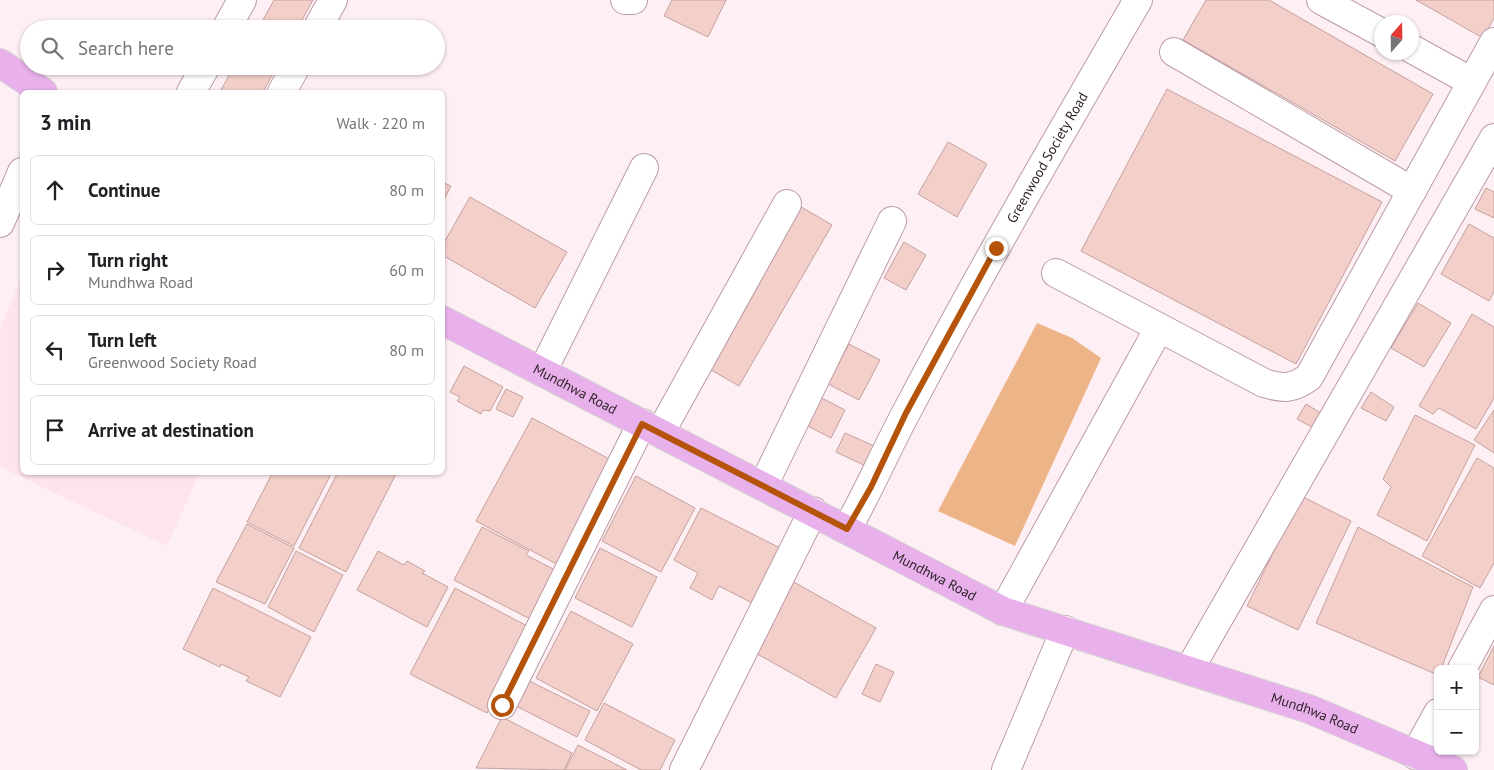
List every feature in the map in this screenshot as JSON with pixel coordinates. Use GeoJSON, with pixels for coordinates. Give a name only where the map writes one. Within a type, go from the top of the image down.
{"type":"FeatureCollection","features":[{"type":"Feature","properties":{"kind":"main road"},"geometry":{"type":"LineString","coordinates":[[0,62],[41,90]]}},
{"type":"Feature","properties":{"kind":"main road","name":"Mundhwa Road"},"geometry":{"type":"LineString","coordinates":[[445,322],[1003,611],[1309,709],[1453,770]]}},
{"type":"Feature","properties":{"kind":"street"},"geometry":{"type":"LineString","coordinates":[[231,20],[242,0]]}},
{"type":"Feature","properties":{"kind":"street"},"geometry":{"type":"LineString","coordinates":[[322,20],[332,0]]}},
{"type":"Feature","properties":{"kind":"street"},"geometry":{"type":"LineString","coordinates":[[625,0],[633,0]]}},
{"type":"Feature","properties":{"kind":"street","name":"Greenwood Society Road"},"geometry":{"type":"LineString","coordinates":[[847,529],[871,487],[906,413],[1012,217],[1138,0]]}},
{"type":"Feature","properties":{"kind":"street"},"geometry":{"type":"LineString","coordinates":[[1321,0],[1374,29]]}},
{"type":"Feature","properties":{"kind":"street"},"geometry":{"type":"LineString","coordinates":[[1056,273],[1264,383],[1283,389],[1299,384],[1309,377],[1494,42]]}},
{"type":"Feature","properties":{"kind":"street"},"geometry":{"type":"LineString","coordinates":[[1174,52],[1412,191]]}},
{"type":"Feature","properties":{"kind":"street"},"geometry":{"type":"LineString","coordinates":[[1419,53],[1472,82]]}},
{"type":"Feature","properties":{"kind":"street"},"geometry":{"type":"LineString","coordinates":[[192,90],[201,75]]}},
{"type":"Feature","properties":{"kind":"street"},"geometry":{"type":"LineString","coordinates":[[283,90],[291,75]]}},
{"type":"Feature","properties":{"kind":"street"},"geometry":{"type":"LineString","coordinates":[[1189,670],[1494,138]]}},
{"type":"Feature","properties":{"kind":"street"},"geometry":{"type":"LineString","coordinates":[[542,372],[644,168]]}},
{"type":"Feature","properties":{"kind":"street"},"geometry":{"type":"LineString","coordinates":[[0,223],[20,177]]}},
{"type":"Feature","properties":{"kind":"street"},"geometry":{"type":"LineString","coordinates":[[502,705],[651,428],[788,204]]}},
{"type":"Feature","properties":{"kind":"street"},"geometry":{"type":"LineString","coordinates":[[763,486],[892,221]]}},
{"type":"Feature","properties":{"kind":"street"},"geometry":{"type":"LineString","coordinates":[[1003,611],[1160,328]]}},
{"type":"Feature","properties":{"kind":"street"},"geometry":{"type":"LineString","coordinates":[[684,770],[813,511]]}},
{"type":"Feature","properties":{"kind":"street"},"geometry":{"type":"LineString","coordinates":[[1464,665],[1494,610]]}},
{"type":"Feature","properties":{"kind":"street"},"geometry":{"type":"LineString","coordinates":[[1006,770],[1065,630]]}},
{"type":"Feature","properties":{"kind":"street"},"geometry":{"type":"LineString","coordinates":[[1414,755],[1434,719]]}},
{"type":"Feature","properties":{"kind":"shaded area"},"geometry":{"type":"Polygon","coordinates":[[[20,282],[20,475],[198,475],[167,546],[0,467],[0,329],[20,282]]]}},
{"type":"Feature","properties":{"kind":"shaded area"},"geometry":{"type":"Polygon","coordinates":[[[1037,323],[1072,338],[1101,358],[1015,546],[938,511],[1037,323]]]}},
{"type":"Feature","properties":{"kind":"building"},"geometry":{"type":"Polygon","coordinates":[[[274,0],[313,0],[302,20],[263,20],[274,0]]]}},
{"type":"Feature","properties":{"kind":"building"},"geometry":{"type":"Polygon","coordinates":[[[672,0],[726,0],[708,37],[664,16],[672,0]]]}},
{"type":"Feature","properties":{"kind":"building"},"geometry":{"type":"Polygon","coordinates":[[[1206,0],[1269,0],[1433,94],[1395,161],[1183,40],[1206,0]]]}},
{"type":"Feature","properties":{"kind":"building"},"geometry":{"type":"Polygon","coordinates":[[[1416,0],[1494,0],[1494,18],[1483,38],[1416,0]]]}},
{"type":"Feature","properties":{"kind":"building"},"geometry":{"type":"Polygon","coordinates":[[[229,75],[272,75],[264,90],[221,90],[229,75]]]}},
{"type":"Feature","properties":{"kind":"building"},"geometry":{"type":"Polygon","coordinates":[[[1167,89],[1382,202],[1296,364],[1081,251],[1167,89]]]}},
{"type":"Feature","properties":{"kind":"building"},"geometry":{"type":"Polygon","coordinates":[[[948,142],[987,164],[957,217],[918,194],[948,142]]]}},
{"type":"Feature","properties":{"kind":"building"},"geometry":{"type":"Polygon","coordinates":[[[445,183],[451,186],[445,197],[445,183]]]}},
{"type":"Feature","properties":{"kind":"building"},"geometry":{"type":"Polygon","coordinates":[[[1486,188],[1494,192],[1494,218],[1475,209],[1486,188]]]}},
{"type":"Feature","properties":{"kind":"building"},"geometry":{"type":"Polygon","coordinates":[[[470,197],[567,252],[535,308],[445,257],[445,241],[470,197]]]}},
{"type":"Feature","properties":{"kind":"building"},"geometry":{"type":"Polygon","coordinates":[[[798,205],[832,225],[739,386],[706,367],[798,205]]]}},
{"type":"Feature","properties":{"kind":"building"},"geometry":{"type":"Polygon","coordinates":[[[1469,224],[1494,238],[1494,292],[1489,301],[1441,274],[1469,224]]]}},
{"type":"Feature","properties":{"kind":"building"},"geometry":{"type":"Polygon","coordinates":[[[904,242],[926,255],[906,290],[884,278],[904,242]]]}},
{"type":"Feature","properties":{"kind":"building"},"geometry":{"type":"Polygon","coordinates":[[[1418,303],[1451,323],[1424,367],[1391,348],[1418,303]]]}},
{"type":"Feature","properties":{"kind":"building"},"geometry":{"type":"Polygon","coordinates":[[[1472,314],[1494,327],[1494,398],[1476,429],[1439,408],[1433,414],[1419,406],[1472,314]]]}},
{"type":"Feature","properties":{"kind":"building"},"geometry":{"type":"Polygon","coordinates":[[[849,344],[880,360],[859,400],[828,384],[849,344]]]}},
{"type":"Feature","properties":{"kind":"building"},"geometry":{"type":"Polygon","coordinates":[[[464,366],[503,387],[490,411],[483,410],[481,414],[457,401],[460,397],[450,392],[464,366]]]}},
{"type":"Feature","properties":{"kind":"building"},"geometry":{"type":"Polygon","coordinates":[[[506,389],[523,397],[513,417],[496,409],[506,389]]]}},
{"type":"Feature","properties":{"kind":"building"},"geometry":{"type":"Polygon","coordinates":[[[1371,392],[1394,407],[1386,421],[1361,408],[1371,392]]]}},
{"type":"Feature","properties":{"kind":"building"},"geometry":{"type":"Polygon","coordinates":[[[814,394],[845,410],[831,438],[800,422],[814,394]]]}},
{"type":"Feature","properties":{"kind":"building"},"geometry":{"type":"Polygon","coordinates":[[[1306,404],[1324,415],[1316,429],[1297,419],[1306,404]]]}},
{"type":"Feature","properties":{"kind":"building"},"geometry":{"type":"Polygon","coordinates":[[[1494,410],[1494,453],[1474,440],[1494,410]]]}},
{"type":"Feature","properties":{"kind":"building"},"geometry":{"type":"Polygon","coordinates":[[[1415,415],[1475,445],[1427,541],[1377,515],[1391,487],[1383,479],[1415,415]]]}},
{"type":"Feature","properties":{"kind":"building"},"geometry":{"type":"Polygon","coordinates":[[[532,418],[617,463],[562,567],[476,521],[532,418]]]}},
{"type":"Feature","properties":{"kind":"building"},"geometry":{"type":"Polygon","coordinates":[[[845,433],[881,449],[872,469],[836,452],[845,433]]]}},
{"type":"Feature","properties":{"kind":"building"},"geometry":{"type":"Polygon","coordinates":[[[1477,458],[1494,468],[1494,563],[1480,588],[1422,556],[1477,458]]]}},
{"type":"Feature","properties":{"kind":"building"},"geometry":{"type":"Polygon","coordinates":[[[271,475],[330,475],[294,546],[247,522],[271,475]]]}},
{"type":"Feature","properties":{"kind":"building"},"geometry":{"type":"Polygon","coordinates":[[[336,475],[395,475],[346,572],[299,548],[336,475]]]}},
{"type":"Feature","properties":{"kind":"building"},"geometry":{"type":"Polygon","coordinates":[[[636,476],[695,508],[661,572],[602,541],[636,476]]]}},
{"type":"Feature","properties":{"kind":"building"},"geometry":{"type":"Polygon","coordinates":[[[1301,496],[1351,521],[1298,630],[1247,606],[1301,496]]]}},
{"type":"Feature","properties":{"kind":"building"},"geometry":{"type":"Polygon","coordinates":[[[701,508],[788,552],[760,607],[719,586],[712,600],[690,588],[698,573],[674,560],[701,508]]]}},
{"type":"Feature","properties":{"kind":"building"},"geometry":{"type":"Polygon","coordinates":[[[247,524],[294,548],[265,604],[216,582],[247,524]]]}},
{"type":"Feature","properties":{"kind":"building"},"geometry":{"type":"Polygon","coordinates":[[[482,527],[529,551],[526,555],[559,572],[534,621],[454,580],[482,527]]]}},
{"type":"Feature","properties":{"kind":"building"},"geometry":{"type":"Polygon","coordinates":[[[1358,527],[1473,587],[1443,665],[1434,665],[1434,673],[1316,623],[1358,527]]]}},
{"type":"Feature","properties":{"kind":"building"},"geometry":{"type":"Polygon","coordinates":[[[600,548],[657,577],[632,627],[575,598],[600,548]]]}},
{"type":"Feature","properties":{"kind":"building"},"geometry":{"type":"Polygon","coordinates":[[[296,551],[343,575],[314,632],[268,607],[296,551]]]}},
{"type":"Feature","properties":{"kind":"building"},"geometry":{"type":"Polygon","coordinates":[[[378,551],[404,565],[407,561],[425,571],[422,573],[448,587],[427,627],[357,590],[378,551]]]}},
{"type":"Feature","properties":{"kind":"building"},"geometry":{"type":"Polygon","coordinates":[[[792,581],[876,628],[836,698],[752,651],[792,581]]]}},
{"type":"Feature","properties":{"kind":"building"},"geometry":{"type":"Polygon","coordinates":[[[213,588],[311,637],[280,697],[246,681],[249,677],[221,664],[220,667],[183,649],[213,588]]]}},
{"type":"Feature","properties":{"kind":"building"},"geometry":{"type":"Polygon","coordinates":[[[455,588],[531,628],[487,713],[410,674],[455,588]]]}},
{"type":"Feature","properties":{"kind":"building"},"geometry":{"type":"Polygon","coordinates":[[[571,611],[633,644],[597,711],[536,678],[571,611]]]}},
{"type":"Feature","properties":{"kind":"building"},"geometry":{"type":"Polygon","coordinates":[[[1494,646],[1494,685],[1479,678],[1494,646]]]}},
{"type":"Feature","properties":{"kind":"building"},"geometry":{"type":"Polygon","coordinates":[[[876,664],[894,672],[880,702],[862,694],[876,664]]]}},
{"type":"Feature","properties":{"kind":"building"},"geometry":{"type":"Polygon","coordinates":[[[521,677],[590,711],[577,737],[508,702],[521,677]]]}},
{"type":"Feature","properties":{"kind":"building"},"geometry":{"type":"Polygon","coordinates":[[[604,703],[675,740],[660,770],[641,770],[585,740],[604,703]]]}},
{"type":"Feature","properties":{"kind":"building"},"geometry":{"type":"Polygon","coordinates":[[[502,717],[572,753],[564,770],[476,768],[502,717]]]}},
{"type":"Feature","properties":{"kind":"building"},"geometry":{"type":"Polygon","coordinates":[[[578,745],[627,770],[565,770],[578,745]]]}},
{"type":"Feature","properties":{"kind":"route"},"geometry":{"type":"LineString","coordinates":[[502,705],[642,424],[847,529],[871,487],[906,413],[996,248]]}}]}
